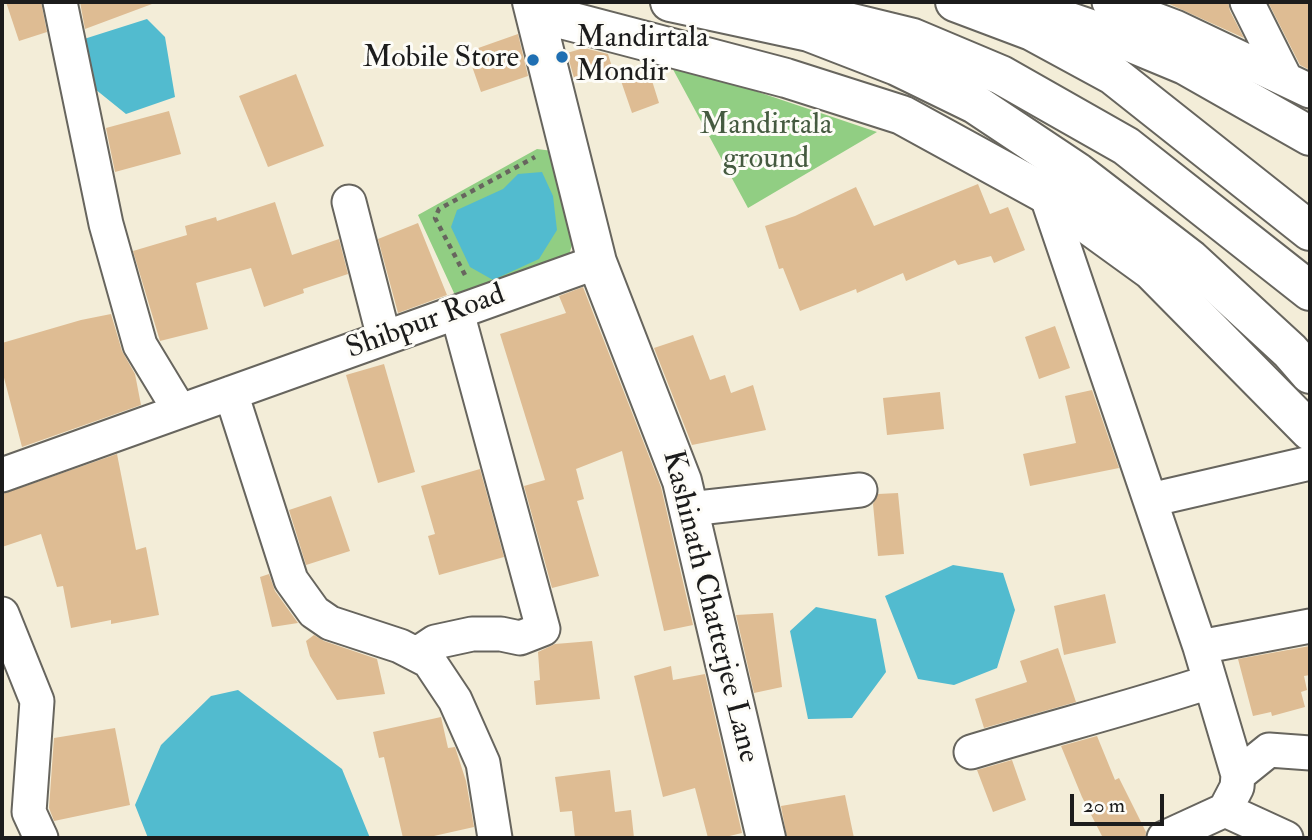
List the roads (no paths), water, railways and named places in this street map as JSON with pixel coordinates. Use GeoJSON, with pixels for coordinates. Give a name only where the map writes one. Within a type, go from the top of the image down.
{"type":"FeatureCollection","features":[{"type":"Feature","properties":{"kind":"main road"},"geometry":{"type":"LineString","coordinates":[[670,2],[1001,75],[1126,146],[1310,290]]}},
{"type":"Feature","properties":{"kind":"main road"},"geometry":{"type":"LineString","coordinates":[[698,2],[819,15],[905,52],[975,104],[1077,172],[1191,259],[1290,351],[1310,374]]}},
{"type":"Feature","properties":{"kind":"main road"},"geometry":{"type":"LineString","coordinates":[[955,2],[1032,32],[1113,75],[1310,231]]}},
{"type":"Feature","properties":{"kind":"main road"},"geometry":{"type":"LineString","coordinates":[[984,2],[1037,11],[1132,43],[1185,65],[1310,136]]}},
{"type":"Feature","properties":{"kind":"main road"},"geometry":{"type":"LineString","coordinates":[[597,262],[533,7],[786,78],[902,115],[1046,194],[1151,270],[1310,431]]}},
{"type":"Feature","properties":{"kind":"main road","name":"Kashinath Chatterjee Lane"},"geometry":{"type":"LineString","coordinates":[[597,262],[682,481],[766,838]]}},
{"type":"Feature","properties":{"kind":"street"},"geometry":{"type":"LineString","coordinates":[[60,2],[106,224],[140,345],[180,411]]}},
{"type":"Feature","properties":{"kind":"street"},"geometry":{"type":"LineString","coordinates":[[1109,2],[1175,27],[1298,85]]}},
{"type":"Feature","properties":{"kind":"street"},"geometry":{"type":"LineString","coordinates":[[1247,2],[1298,85]]}},
{"type":"Feature","properties":{"kind":"street"},"geometry":{"type":"LineString","coordinates":[[1046,194],[1200,647],[1238,775],[1237,788],[1225,810],[1164,838]]}},
{"type":"Feature","properties":{"kind":"street"},"geometry":{"type":"LineString","coordinates":[[349,202],[384,338]]}},
{"type":"Feature","properties":{"kind":"street","name":"Shibpur Road"},"geometry":{"type":"LineString","coordinates":[[2,475],[597,262]]}},
{"type":"Feature","properties":{"kind":"street"},"geometry":{"type":"LineString","coordinates":[[417,654],[435,642],[472,634],[501,634],[520,638],[543,629],[468,308]]}},
{"type":"Feature","properties":{"kind":"street"},"geometry":{"type":"LineString","coordinates":[[231,393],[290,580],[314,612],[330,623],[400,646],[429,661],[455,700],[483,763],[495,838]]}},
{"type":"Feature","properties":{"kind":"street"},"geometry":{"type":"LineString","coordinates":[[1150,500],[1310,463]]}},
{"type":"Feature","properties":{"kind":"street"},"geometry":{"type":"LineString","coordinates":[[689,509],[860,490]]}},
{"type":"Feature","properties":{"kind":"street"},"geometry":{"type":"LineString","coordinates":[[2,614],[37,701],[29,812],[41,838]]}},
{"type":"Feature","properties":{"kind":"street"},"geometry":{"type":"LineString","coordinates":[[1200,647],[1310,626]]}},
{"type":"Feature","properties":{"kind":"street"},"geometry":{"type":"LineString","coordinates":[[971,752],[1056,726],[1124,710],[1209,682]]}},
{"type":"Feature","properties":{"kind":"street"},"geometry":{"type":"LineString","coordinates":[[1238,775],[1269,750],[1310,753]]}},
{"type":"Feature","properties":{"kind":"street"},"geometry":{"type":"LineString","coordinates":[[1225,810],[1286,838]]}},
{"type":"Feature","properties":{"kind":"water"},"geometry":{"type":"Polygon","coordinates":[[[147,19],[165,37],[175,97],[126,114],[95,89],[84,39],[147,19]]]}},
{"type":"Feature","properties":{"kind":"water"},"geometry":{"type":"Polygon","coordinates":[[[542,172],[553,196],[557,230],[539,259],[493,280],[470,267],[451,227],[457,210],[503,189],[518,174],[542,172]]]}},
{"type":"Feature","properties":{"kind":"water"},"geometry":{"type":"Polygon","coordinates":[[[953,565],[1003,573],[1015,610],[997,668],[954,685],[918,679],[885,596],[953,565]]]}},
{"type":"Feature","properties":{"kind":"water"},"geometry":{"type":"Polygon","coordinates":[[[816,607],[876,619],[886,672],[852,718],[808,719],[790,631],[816,607]]]}},
{"type":"Feature","properties":{"kind":"water"},"geometry":{"type":"Polygon","coordinates":[[[238,690],[342,769],[370,838],[148,838],[135,805],[161,745],[211,696],[238,690]]]}},
{"type":"Feature","properties":{"kind":"place","name":"Mandirtala Mondir"},"geometry":{"type":"Point","coordinates":[562,57]}},
{"type":"Feature","properties":{"kind":"place","name":"Mobile Store"},"geometry":{"type":"Point","coordinates":[533,60]}},
{"type":"Feature","properties":{"kind":"park label","name":"Mandirtala ground"},"geometry":{"type":"Point","coordinates":[766,144]}}]}
